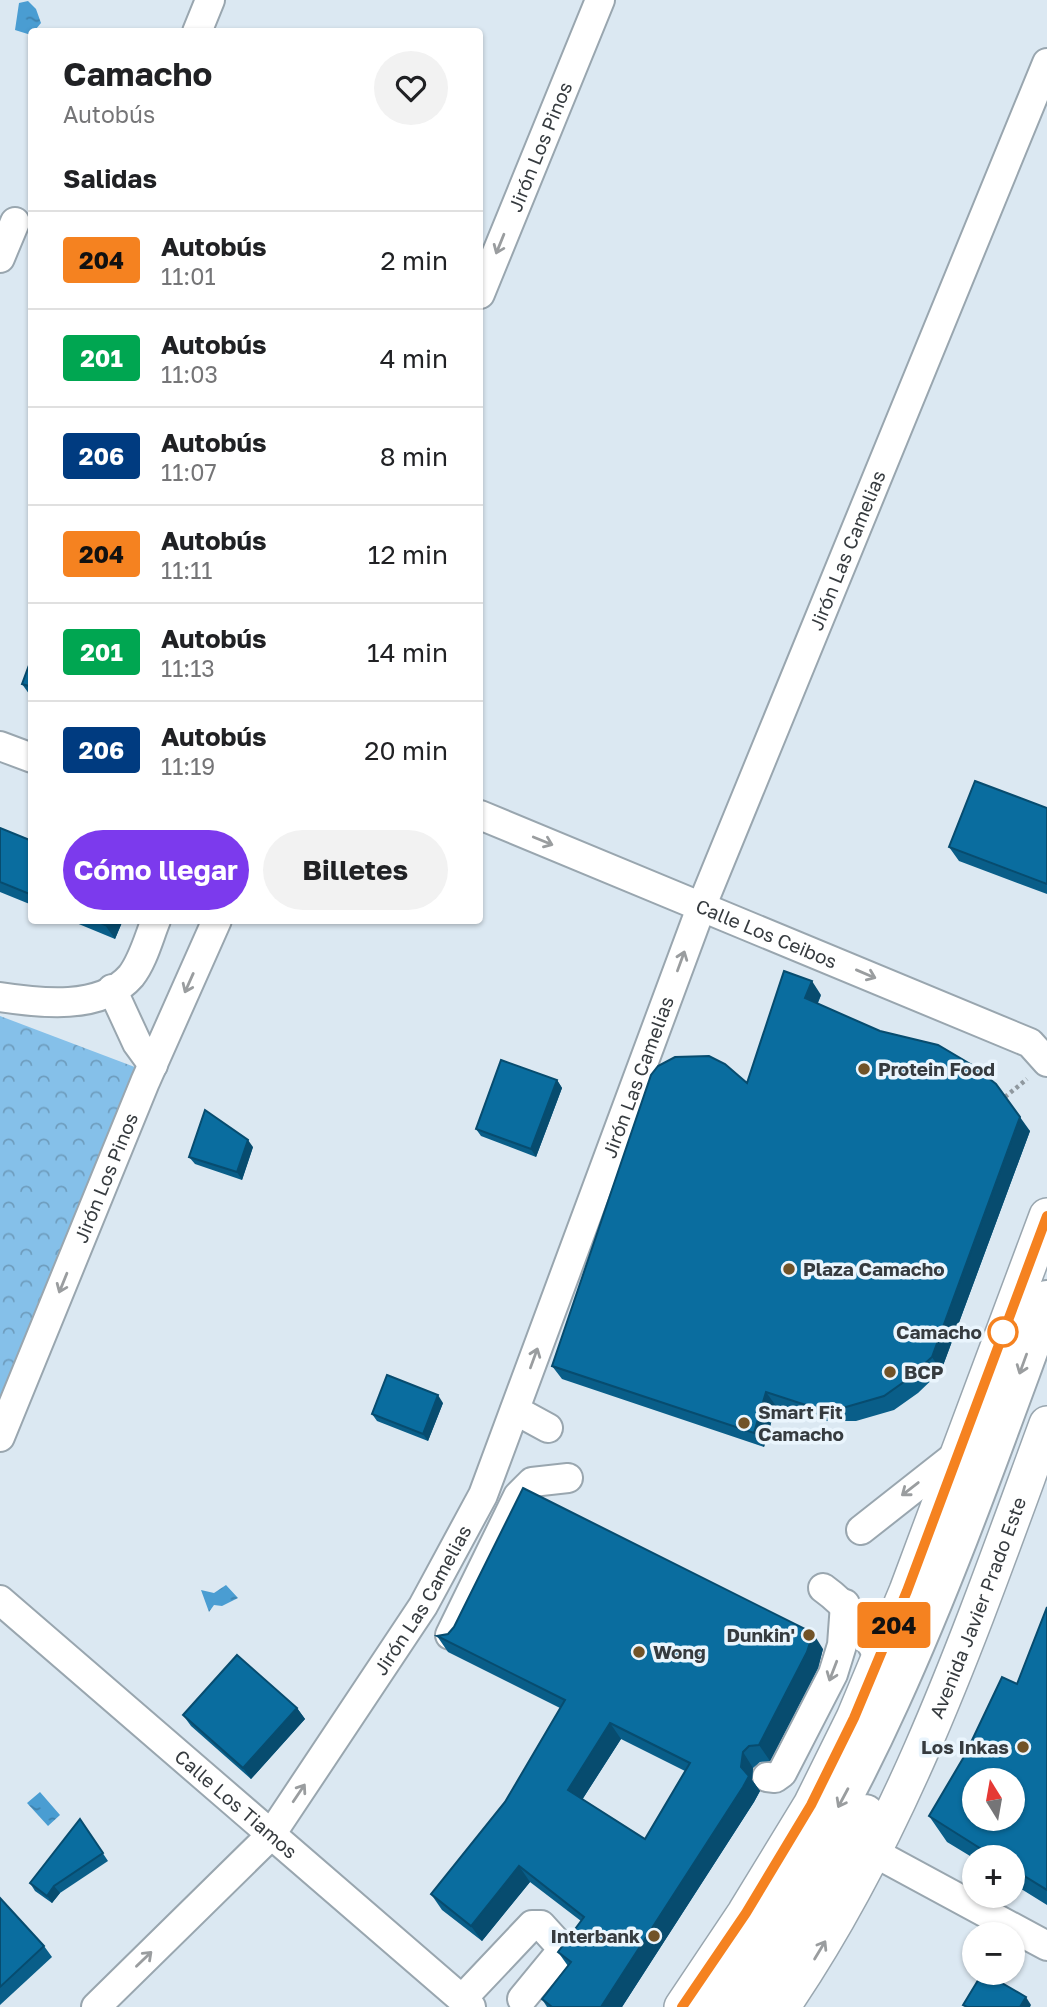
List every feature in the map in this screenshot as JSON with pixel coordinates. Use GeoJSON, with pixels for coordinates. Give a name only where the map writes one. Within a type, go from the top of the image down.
{"type":"FeatureCollection","features":[{"type":"Feature","properties":{"kind":"highway"},"geometry":{"type":"LineString","coordinates":[[749,2007],[838,1864],[870,1804],[1047,1300]]}},
{"type":"Feature","properties":{"kind":"highway"},"geometry":{"type":"LineString","coordinates":[[711,2007],[753,1949],[906,1697],[1047,1373]]}},
{"type":"Feature","properties":{"kind":"main road"},"geometry":{"type":"LineString","coordinates":[[682,2007],[746,1913],[811,1805],[880,1659],[1047,1216]]}},
{"type":"Feature","properties":{"kind":"main road","name":"Avenida Javier Prado Este"},"geometry":{"type":"LineString","coordinates":[[782,2007],[818,1955],[875,1853],[937,1718],[1047,1424]]}},
{"type":"Feature","properties":{"kind":"street"},"geometry":{"type":"LineString","coordinates":[[199,28],[210,0]]}},
{"type":"Feature","properties":{"kind":"street","name":"Jirón Los Pinos"},"geometry":{"type":"LineString","coordinates":[[483,287],[600,0]]}},
{"type":"Feature","properties":{"kind":"street","name":"Jirón Las Camelias"},"geometry":{"type":"LineString","coordinates":[[96,2007],[270,1836],[423,1606],[483,1495],[702,905],[1047,64]]}},
{"type":"Feature","properties":{"kind":"street"},"geometry":{"type":"LineString","coordinates":[[0,258],[15,222]]}},
{"type":"Feature","properties":{"kind":"street"},"geometry":{"type":"LineString","coordinates":[[0,746],[28,756]]}},
{"type":"Feature","properties":{"kind":"street","name":"Calle Los Ceibos"},"geometry":{"type":"LineString","coordinates":[[483,816],[1030,1043],[1047,1062]]}},
{"type":"Feature","properties":{"kind":"street"},"geometry":{"type":"LineString","coordinates":[[0,998],[39,1003],[65,1002],[111,989],[131,976],[154,924]]}},
{"type":"Feature","properties":{"kind":"street","name":"Jirón Los Pinos"},"geometry":{"type":"LineString","coordinates":[[0,1437],[153,1065],[215,924]]}},
{"type":"Feature","properties":{"kind":"street"},"geometry":{"type":"LineString","coordinates":[[111,989],[137,1043],[153,1065]]}},
{"type":"Feature","properties":{"kind":"street"},"geometry":{"type":"LineString","coordinates":[[515,1410],[548,1428]]}},
{"type":"Feature","properties":{"kind":"street"},"geometry":{"type":"LineString","coordinates":[[861,1530],[960,1452]]}},
{"type":"Feature","properties":{"kind":"street"},"geometry":{"type":"LineString","coordinates":[[483,1495],[505,1478],[533,1466]]}},
{"type":"Feature","properties":{"kind":"street"},"geometry":{"type":"LineString","coordinates":[[450,1635],[518,1496],[532,1482],[568,1478]]}},
{"type":"Feature","properties":{"kind":"street"},"geometry":{"type":"LineString","coordinates":[[767,1777],[775,1778],[782,1773],[833,1674],[842,1646],[834,1596],[862,1626],[880,1659]]}},
{"type":"Feature","properties":{"kind":"street","name":"Calle Los Tiamos"},"geometry":{"type":"LineString","coordinates":[[0,1600],[270,1836],[467,2003]]}},
{"type":"Feature","properties":{"kind":"street"},"geometry":{"type":"LineString","coordinates":[[875,1853],[1047,1946]]}},
{"type":"Feature","properties":{"kind":"street"},"geometry":{"type":"LineString","coordinates":[[467,2003],[532,1925],[541,1925],[561,1947],[559,1954],[522,1999]]}},
{"type":"Feature","properties":{"kind":"green space"},"geometry":{"type":"Polygon","coordinates":[[[0,1016],[140,1069],[0,1409],[0,1016]]]}},
{"type":"Feature","properties":{"kind":"water"},"geometry":{"type":"Polygon","coordinates":[[[28,1],[36,9],[41,23],[37,28],[28,28],[28,34],[15,30],[19,3],[28,1]]]}},
{"type":"Feature","properties":{"kind":"water"},"geometry":{"type":"Polygon","coordinates":[[[226,1585],[238,1598],[222,1606],[214,1605],[209,1612],[201,1590],[214,1593],[226,1585]]]}},
{"type":"Feature","properties":{"kind":"water"},"geometry":{"type":"Polygon","coordinates":[[[40,1792],[60,1815],[48,1826],[27,1803],[40,1792]]]}},
{"type":"Feature","properties":{"kind":"building"},"geometry":{"type":"Polygon","coordinates":[[[28,668],[28,686],[22,684],[28,668]]]}},
{"type":"Feature","properties":{"kind":"building"},"geometry":{"type":"Polygon","coordinates":[[[975,781],[1047,808],[1047,884],[949,847],[975,781]]]}},
{"type":"Feature","properties":{"kind":"building"},"geometry":{"type":"Polygon","coordinates":[[[0,828],[28,839],[28,893],[0,882],[0,828]]]}},
{"type":"Feature","properties":{"kind":"building","name":"Plaza Camacho"},"geometry":{"type":"Polygon","coordinates":[[[784,971],[812,981],[805,998],[880,1031],[938,1045],[972,1065],[996,1084],[1020,1117],[932,1357],[884,1396],[846,1407],[812,1407],[766,1392],[754,1433],[552,1366],[651,1075],[658,1066],[675,1057],[709,1056],[725,1064],[747,1083],[784,971]]]}},
{"type":"Feature","properties":{"kind":"building"},"geometry":{"type":"Polygon","coordinates":[[[501,1060],[557,1080],[531,1149],[476,1129],[501,1060]]]}},
{"type":"Feature","properties":{"kind":"building"},"geometry":{"type":"Polygon","coordinates":[[[205,1110],[248,1140],[237,1172],[189,1157],[205,1110]]]}},
{"type":"Feature","properties":{"kind":"building"},"geometry":{"type":"Polygon","coordinates":[[[387,1375],[438,1395],[423,1434],[372,1414],[387,1375]]]}},
{"type":"Feature","properties":{"kind":"building"},"geometry":{"type":"Polygon","coordinates":[[[523,1488],[813,1633],[807,1652],[759,1745],[749,1746],[743,1752],[741,1767],[749,1776],[743,1787],[601,2007],[552,2007],[542,1999],[571,1962],[558,1952],[584,1917],[519,1866],[471,1926],[431,1894],[505,1802],[565,1700],[437,1636],[448,1634],[454,1627],[523,1488]],[[610,1723],[568,1790],[645,1839],[690,1763],[610,1723]]]}},
{"type":"Feature","properties":{"kind":"building"},"geometry":{"type":"Polygon","coordinates":[[[1047,1607],[1047,1890],[1025,1876],[1025,1845],[975,1845],[929,1816],[965,1755],[1002,1677],[1017,1684],[1047,1607]]]}},
{"type":"Feature","properties":{"kind":"building"},"geometry":{"type":"Polygon","coordinates":[[[237,1655],[297,1708],[243,1768],[183,1715],[237,1655]]]}},
{"type":"Feature","properties":{"kind":"building"},"geometry":{"type":"Polygon","coordinates":[[[80,1819],[103,1853],[54,1886],[47,1896],[30,1883],[80,1819]]]}},
{"type":"Feature","properties":{"kind":"building"},"geometry":{"type":"Polygon","coordinates":[[[0,1898],[44,1946],[0,1987],[0,1898]]]}},
{"type":"Feature","properties":{"kind":"building"},"geometry":{"type":"Polygon","coordinates":[[[975,1985],[1005,1985],[1026,1997],[1020,2007],[963,2005],[975,1985]]]}},
{"type":"Feature","properties":{"kind":"bus line","name":"204"},"geometry":{"type":"LineString","coordinates":[[682,2007],[746,1913],[811,1805],[854,1718],[907,1591],[1047,1216]]}},
{"type":"Feature","properties":{"kind":"place","name":"Protein Food"},"geometry":{"type":"Point","coordinates":[864,1069]}},
{"type":"Feature","properties":{"kind":"place","name":"Plaza Camacho"},"geometry":{"type":"Point","coordinates":[789,1269]}},
{"type":"Feature","properties":{"kind":"place","name":"Camacho"},"geometry":{"type":"Point","coordinates":[1003,1332]}},
{"type":"Feature","properties":{"kind":"place","name":"BCP"},"geometry":{"type":"Point","coordinates":[890,1372]}},
{"type":"Feature","properties":{"kind":"place","name":"Smart Fit Camacho"},"geometry":{"type":"Point","coordinates":[744,1423]}},
{"type":"Feature","properties":{"kind":"place","name":"Dunkin'"},"geometry":{"type":"Point","coordinates":[809,1635]}},
{"type":"Feature","properties":{"kind":"place","name":"Wong"},"geometry":{"type":"Point","coordinates":[639,1652]}},
{"type":"Feature","properties":{"kind":"place","name":"Los Inkas"},"geometry":{"type":"Point","coordinates":[1023,1747]}},
{"type":"Feature","properties":{"kind":"place","name":"Interbank"},"geometry":{"type":"Point","coordinates":[654,1936]}}]}
